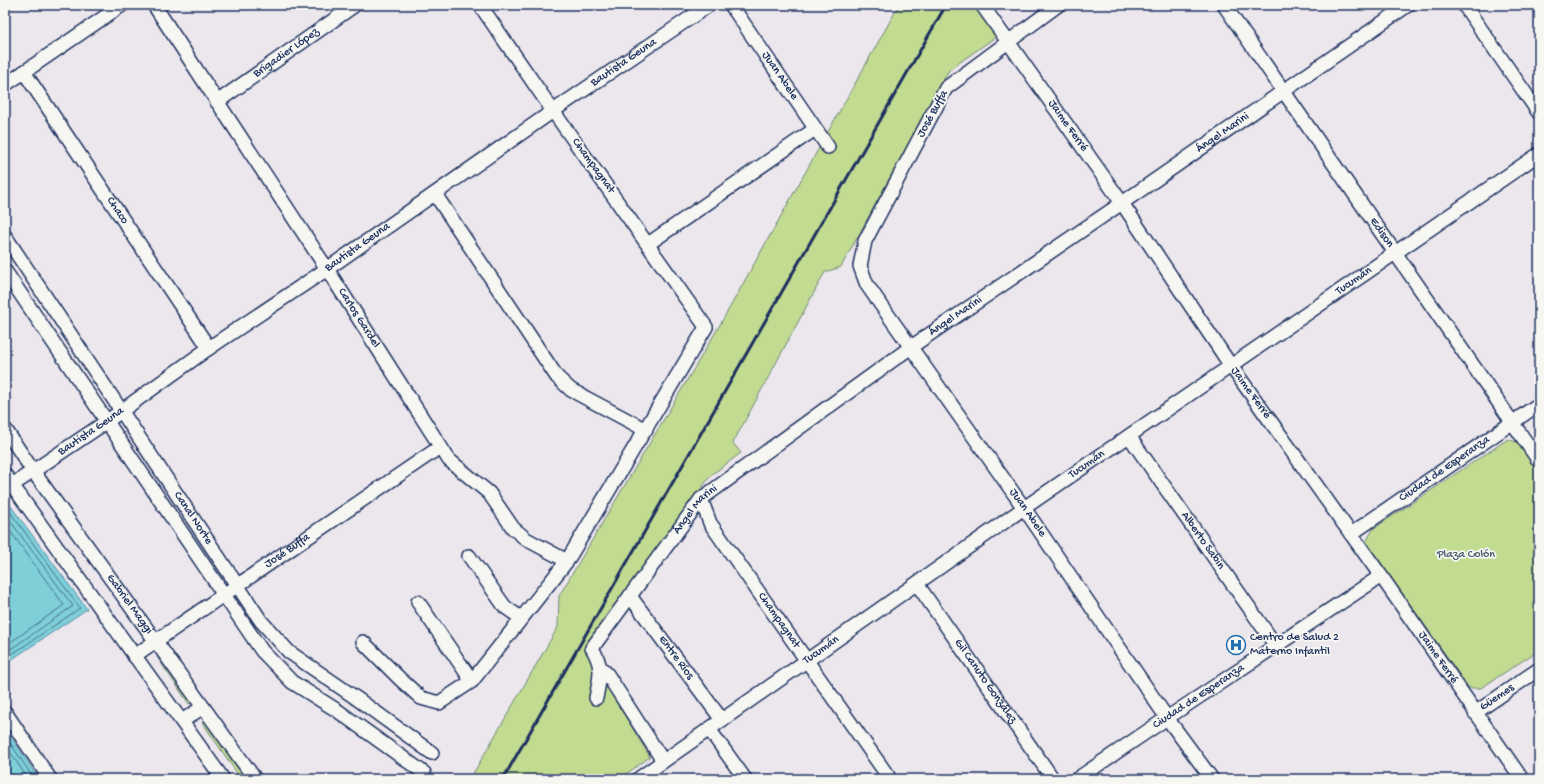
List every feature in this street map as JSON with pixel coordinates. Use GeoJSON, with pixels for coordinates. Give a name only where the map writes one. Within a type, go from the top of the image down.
{"type":"FeatureCollection","features":[{"type":"Feature","properties":{"kind":"street"},"geometry":{"type":"LineString","coordinates":[[5,85],[122,5]]}},
{"type":"Feature","properties":{"kind":"street","name":"Carlos Gardel"},"geometry":{"type":"LineString","coordinates":[[154,5],[327,269],[449,460],[489,493],[513,528],[526,539],[567,561]]}},
{"type":"Feature","properties":{"kind":"street","name":"Brigadier López"},"geometry":{"type":"LineString","coordinates":[[217,102],[355,5]]}},
{"type":"Feature","properties":{"kind":"street","name":"Champagnat"},"geometry":{"type":"LineString","coordinates":[[480,5],[706,327],[646,430]]}},
{"type":"Feature","properties":{"kind":"street","name":"Bautista Geuna"},"geometry":{"type":"LineString","coordinates":[[7,484],[33,471],[106,422],[210,348],[327,269],[553,111],[710,5]]}},
{"type":"Feature","properties":{"kind":"street","name":"Juan Abele"},"geometry":{"type":"LineString","coordinates":[[731,5],[828,147]]}},
{"type":"Feature","properties":{"kind":"street","name":"Jaime Ferré"},"geometry":{"type":"LineString","coordinates":[[982,5],[1122,203],[1231,366],[1381,576],[1522,779]]}},
{"type":"Feature","properties":{"kind":"street","name":"José Buffa"},"geometry":{"type":"LineString","coordinates":[[865,241],[946,88],[1058,5]]}},
{"type":"Feature","properties":{"kind":"street","name":"Edison"},"geometry":{"type":"LineString","coordinates":[[1224,5],[1539,461]]}},
{"type":"Feature","properties":{"kind":"street","name":"Ángel Marini"},"geometry":{"type":"LineString","coordinates":[[596,698],[600,667],[599,660],[592,648],[701,499],[911,346],[1122,203],[1408,5]]}},
{"type":"Feature","properties":{"kind":"street"},"geometry":{"type":"LineString","coordinates":[[1464,5],[1539,113]]}},
{"type":"Feature","properties":{"kind":"street","name":"Chaco"},"geometry":{"type":"LineString","coordinates":[[24,72],[210,348]]}},
{"type":"Feature","properties":{"kind":"street"},"geometry":{"type":"LineString","coordinates":[[648,244],[815,129]]}},
{"type":"Feature","properties":{"kind":"street","name":"Tucumán"},"geometry":{"type":"LineString","coordinates":[[638,779],[1024,508],[1539,154]]}},
{"type":"Feature","properties":{"kind":"street"},"geometry":{"type":"LineString","coordinates":[[363,642],[421,698],[439,703],[472,681],[567,561],[646,430],[571,390],[557,377],[435,194]]}},
{"type":"Feature","properties":{"kind":"street","name":"Canal Norte"},"geometry":{"type":"LineString","coordinates":[[5,236],[261,621],[289,652],[432,753]]}},
{"type":"Feature","properties":{"kind":"street","name":"Juan Abele"},"geometry":{"type":"LineString","coordinates":[[865,241],[860,266],[867,285],[1024,508],[1167,718],[1212,779]]}},
{"type":"Feature","properties":{"kind":"street","name":"Canal Norte"},"geometry":{"type":"LineString","coordinates":[[5,271],[262,651],[292,682],[338,711],[424,773]]}},
{"type":"Feature","properties":{"kind":"street","name":"Ciudad de Esperanza"},"geometry":{"type":"LineString","coordinates":[[1351,534],[1539,404]]}},
{"type":"Feature","properties":{"kind":"street","name":"Gabriel Maggi"},"geometry":{"type":"LineString","coordinates":[[5,429],[33,471],[255,779]]}},
{"type":"Feature","properties":{"kind":"street","name":"Alberto Sabin"},"geometry":{"type":"LineString","coordinates":[[1129,436],[1276,646]]}},
{"type":"Feature","properties":{"kind":"street","name":"José Buffa"},"geometry":{"type":"LineString","coordinates":[[134,656],[224,596],[440,447]]}},
{"type":"Feature","properties":{"kind":"street","name":"Gabriel Maggi"},"geometry":{"type":"LineString","coordinates":[[7,484],[223,779]]}},
{"type":"Feature","properties":{"kind":"street","name":"Champagnat"},"geometry":{"type":"LineString","coordinates":[[701,499],[710,523],[890,779]]}},
{"type":"Feature","properties":{"kind":"street"},"geometry":{"type":"LineString","coordinates":[[469,556],[505,607],[521,618]]}},
{"type":"Feature","properties":{"kind":"street","name":"Ciudad de Esperanza"},"geometry":{"type":"LineString","coordinates":[[1077,779],[1381,576]]}},
{"type":"Feature","properties":{"kind":"street","name":"Gil Canuto González"},"geometry":{"type":"LineString","coordinates":[[917,584],[1053,779]]}},
{"type":"Feature","properties":{"kind":"street","name":"Entre Ríos"},"geometry":{"type":"LineString","coordinates":[[630,596],[722,720]]}},
{"type":"Feature","properties":{"kind":"street"},"geometry":{"type":"LineString","coordinates":[[418,602],[472,681]]}},
{"type":"Feature","properties":{"kind":"street"},"geometry":{"type":"LineString","coordinates":[[600,667],[607,674],[663,761]]}},
{"type":"Feature","properties":{"kind":"street","name":"Güemes"},"geometry":{"type":"LineString","coordinates":[[1475,713],[1539,669]]}},
{"type":"Feature","properties":{"kind":"street"},"geometry":{"type":"LineString","coordinates":[[182,721],[203,707]]}},
{"type":"Feature","properties":{"kind":"street"},"geometry":{"type":"LineString","coordinates":[[5,712],[50,779]]}},
{"type":"Feature","properties":{"kind":"street"},"geometry":{"type":"LineString","coordinates":[[709,729],[745,779]]}},
{"type":"Feature","properties":{"kind":"green space"},"geometry":{"type":"Polygon","coordinates":[[[899,5],[974,5],[997,36],[949,70],[841,267],[825,272],[733,443],[741,453],[711,475],[585,650],[650,757],[619,779],[470,779],[558,627],[559,596],[721,323],[899,5]]]}},
{"type":"Feature","properties":{"kind":"green space","name":"Plaza Colón"},"geometry":{"type":"Polygon","coordinates":[[[1508,439],[1521,444],[1539,470],[1539,650],[1481,688],[1469,688],[1366,542],[1373,529],[1508,439]]]}},
{"type":"Feature","properties":{"kind":"green space"},"geometry":{"type":"Polygon","coordinates":[[[162,653],[195,700],[189,704],[157,657],[162,653]]]}},
{"type":"Feature","properties":{"kind":"green space"},"geometry":{"type":"Polygon","coordinates":[[[208,718],[250,779],[241,779],[202,722],[208,718]]]}},
{"type":"Feature","properties":{"kind":"water"},"geometry":{"type":"Polygon","coordinates":[[[7,501],[87,609],[5,664],[5,502],[7,501]]]}},
{"type":"Feature","properties":{"kind":"water"},"geometry":{"type":"Polygon","coordinates":[[[5,728],[39,779],[5,779],[5,728]]]}},
{"type":"Feature","properties":{"kind":"railway"},"geometry":{"type":"LineString","coordinates":[[503,779],[946,5]]}},
{"type":"Feature","properties":{"kind":"place","name":"Centro de Salud 2 Materno Infantil"},"geometry":{"type":"Point","coordinates":[1236,645]}}]}
